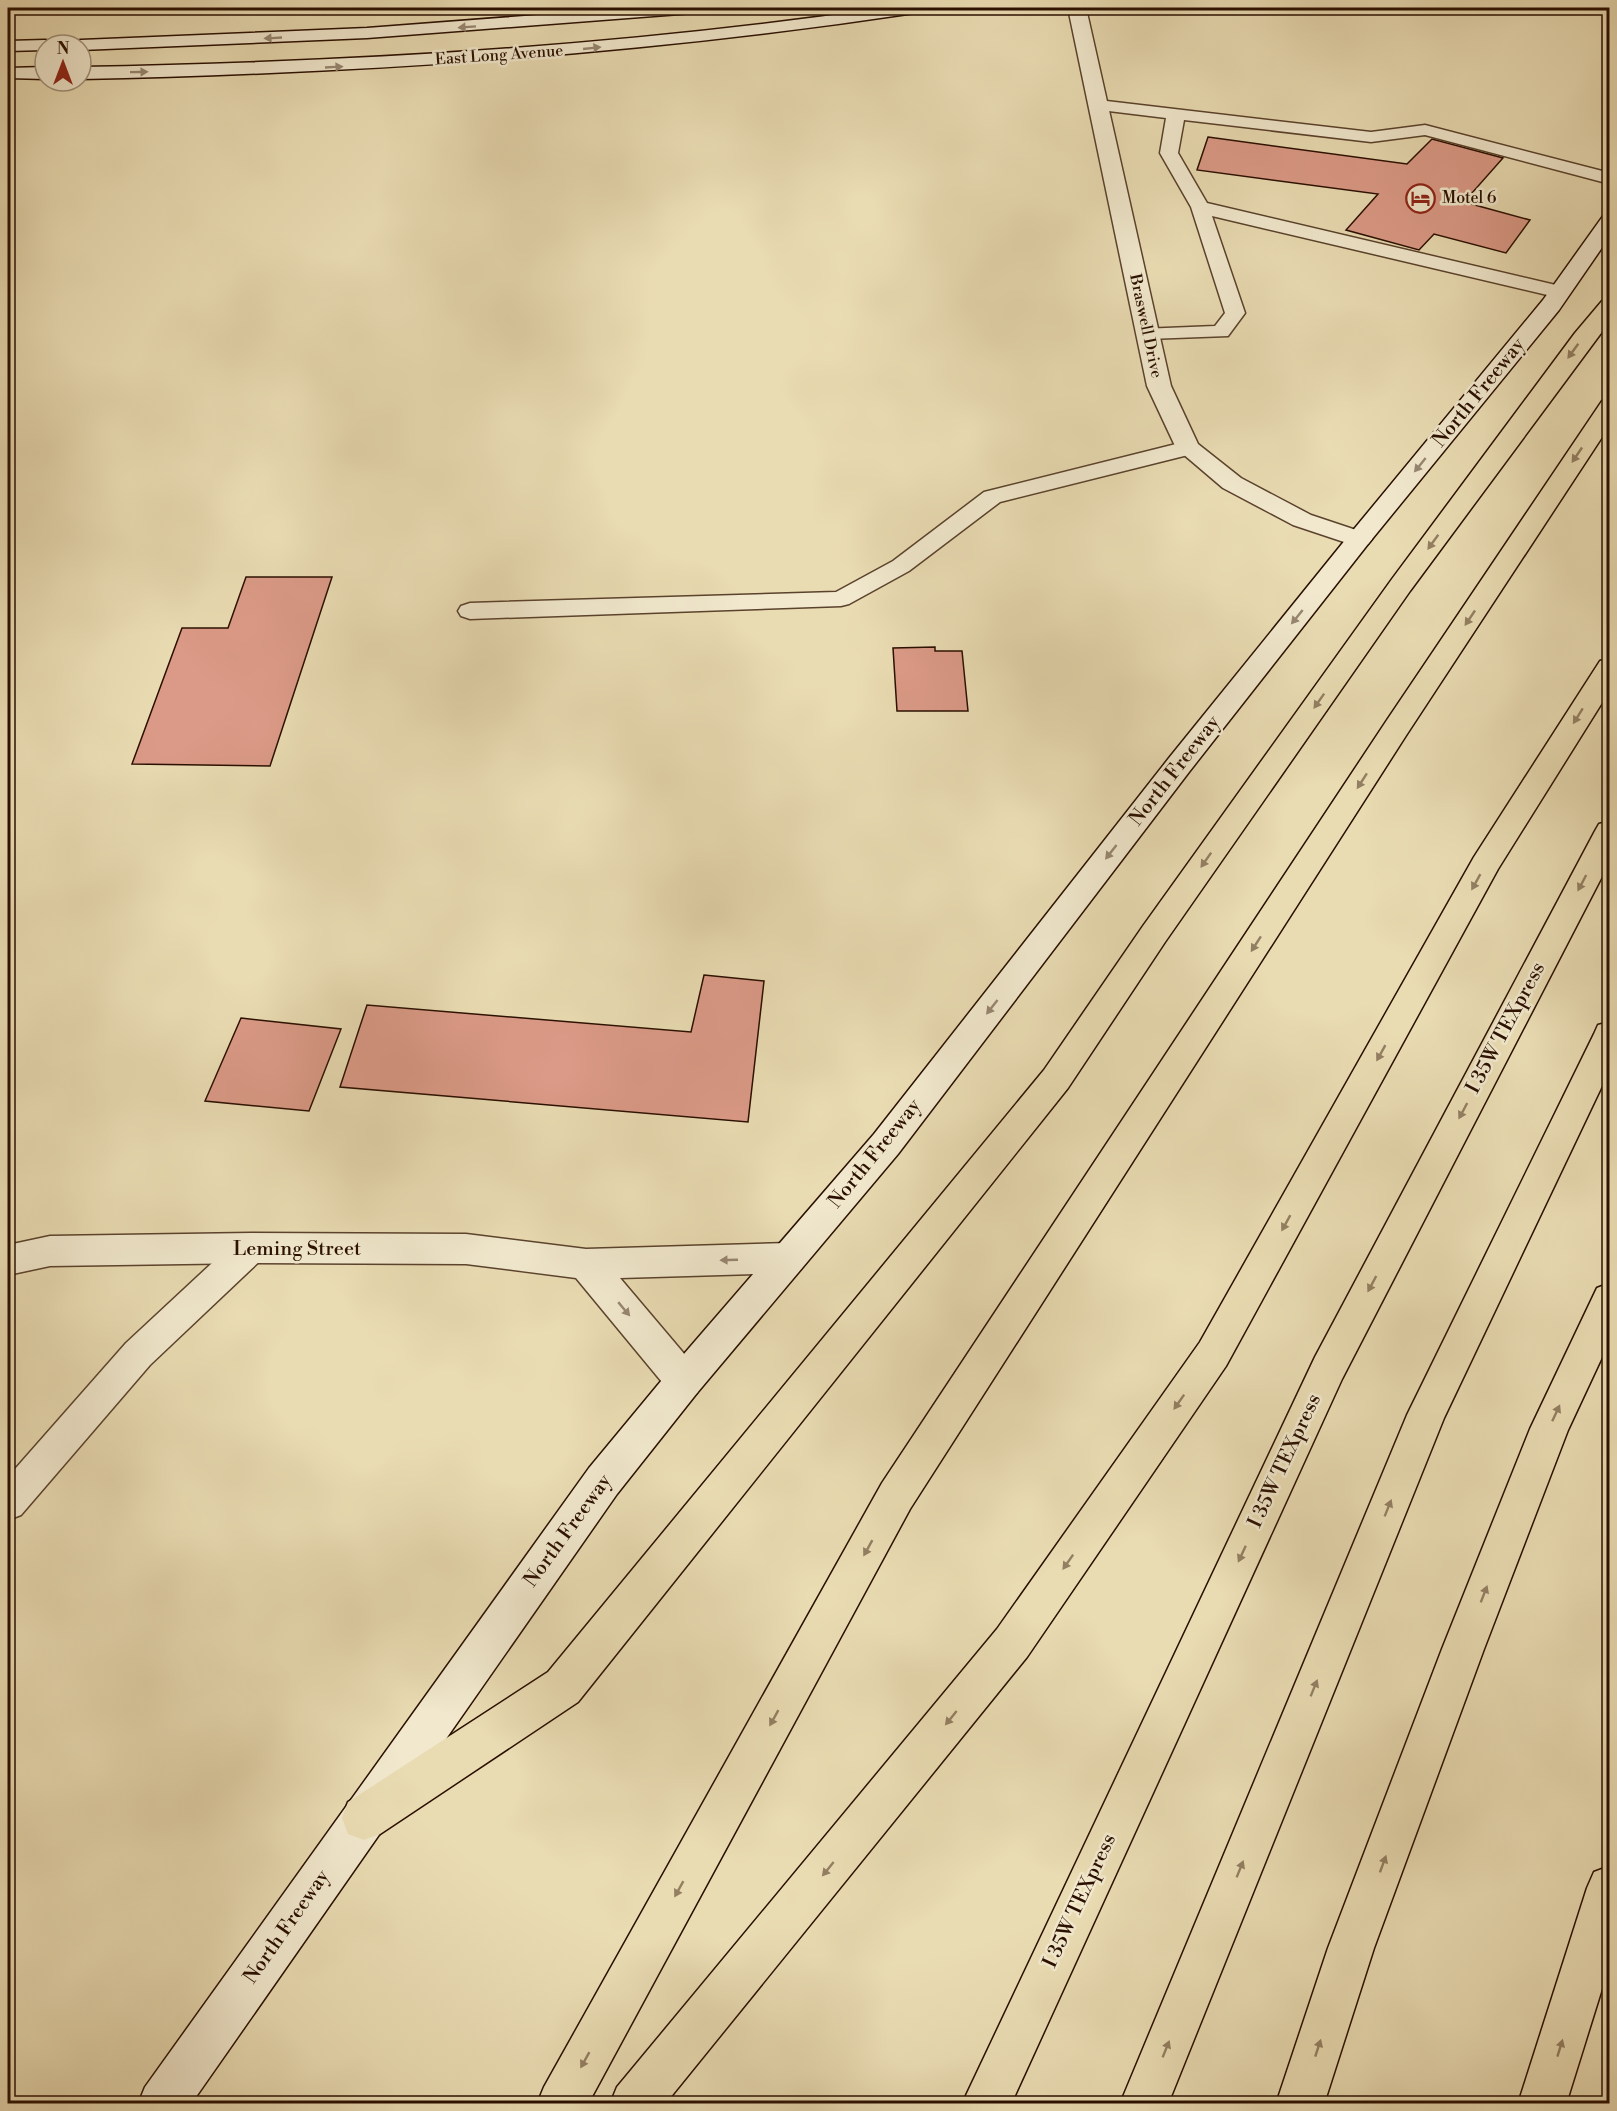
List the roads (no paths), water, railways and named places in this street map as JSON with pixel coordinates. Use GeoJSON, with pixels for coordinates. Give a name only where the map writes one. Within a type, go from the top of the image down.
{"type":"FeatureCollection","features":[{"type":"Feature","properties":{"kind":"highway"},"geometry":{"type":"LineString","coordinates":[[364,1818],[563,1687],[1056,1079],[1154,934],[1401,585],[1583,338],[1610,306]]}},
{"type":"Feature","properties":{"kind":"highway"},"geometry":{"type":"LineString","coordinates":[[561,2103],[896,1496],[1397,727],[1610,406]]}},
{"type":"Feature","properties":{"kind":"highway"},"geometry":{"type":"LineString","coordinates":[[634,2103],[1012,1643],[1213,1354],[1485,866],[1610,667]]}},
{"type":"Feature","properties":{"kind":"highway","name":"I 35W TEXpress"},"geometry":{"type":"LineString","coordinates":[[986,2103],[1328,1369],[1610,831]]}},
{"type":"Feature","properties":{"kind":"highway"},"geometry":{"type":"LineString","coordinates":[[1144,2103],[1426,1414],[1610,1034]]}},
{"type":"Feature","properties":{"kind":"highway"},"geometry":{"type":"LineString","coordinates":[[1300,2103],[1351,1948],[1463,1649],[1549,1428],[1610,1299]]}},
{"type":"Feature","properties":{"kind":"highway"},"geometry":{"type":"LineString","coordinates":[[1542,2103],[1610,1888]]}},
{"type":"Feature","properties":{"kind":"main road","name":"East Long Avenue"},"geometry":{"type":"LineString","coordinates":[[93,44],[367,33],[693,8]]}},
{"type":"Feature","properties":{"kind":"main road","name":"East Long Avenue"},"geometry":{"type":"LineString","coordinates":[[93,73],[294,69],[581,49],[837,20],[915,8]]}},
{"type":"Feature","properties":{"kind":"main road","name":"Braswell Drive"},"geometry":{"type":"LineString","coordinates":[[1077,8],[1159,386],[1188,448],[1232,483],[1302,520],[1359,539]]}},
{"type":"Feature","properties":{"kind":"main road"},"geometry":{"type":"LineString","coordinates":[[8,45],[33,45]]}},
{"type":"Feature","properties":{"kind":"main road"},"geometry":{"type":"LineString","coordinates":[[8,74],[33,73]]}},
{"type":"Feature","properties":{"kind":"main road","name":"North Freeway"},"geometry":{"type":"LineString","coordinates":[[162,2103],[603,1481],[684,1381],[886,1144],[1179,765],[1560,292],[1610,220]]}},
{"type":"Feature","properties":{"kind":"main road","name":"Leming Street"},"geometry":{"type":"LineString","coordinates":[[8,1260],[50,1251],[251,1248],[466,1249],[586,1264],[788,1258]]}},
{"type":"Feature","properties":{"kind":"main road"},"geometry":{"type":"LineString","coordinates":[[586,1264],[684,1381]]}},
{"type":"Feature","properties":{"kind":"lane"},"geometry":{"type":"LineString","coordinates":[[1098,105],[1371,137],[1425,130],[1610,179]]}},
{"type":"Feature","properties":{"kind":"lane"},"geometry":{"type":"LineString","coordinates":[[1148,333],[1221,332],[1235,313],[1200,207],[1169,153],[1176,114]]}},
{"type":"Feature","properties":{"kind":"lane"},"geometry":{"type":"LineString","coordinates":[[1200,207],[1560,292]]}},
{"type":"Feature","properties":{"kind":"lane"},"geometry":{"type":"LineString","coordinates":[[471,611],[841,598],[900,566],[992,497],[1188,448]]}},
{"type":"Feature","properties":{"kind":"lane"},"geometry":{"type":"LineString","coordinates":[[8,1503],[138,1354],[251,1248]]}},
{"type":"Feature","properties":{"kind":"place","name":"Motel 6"},"geometry":{"type":"Point","coordinates":[1421,198]}}]}
